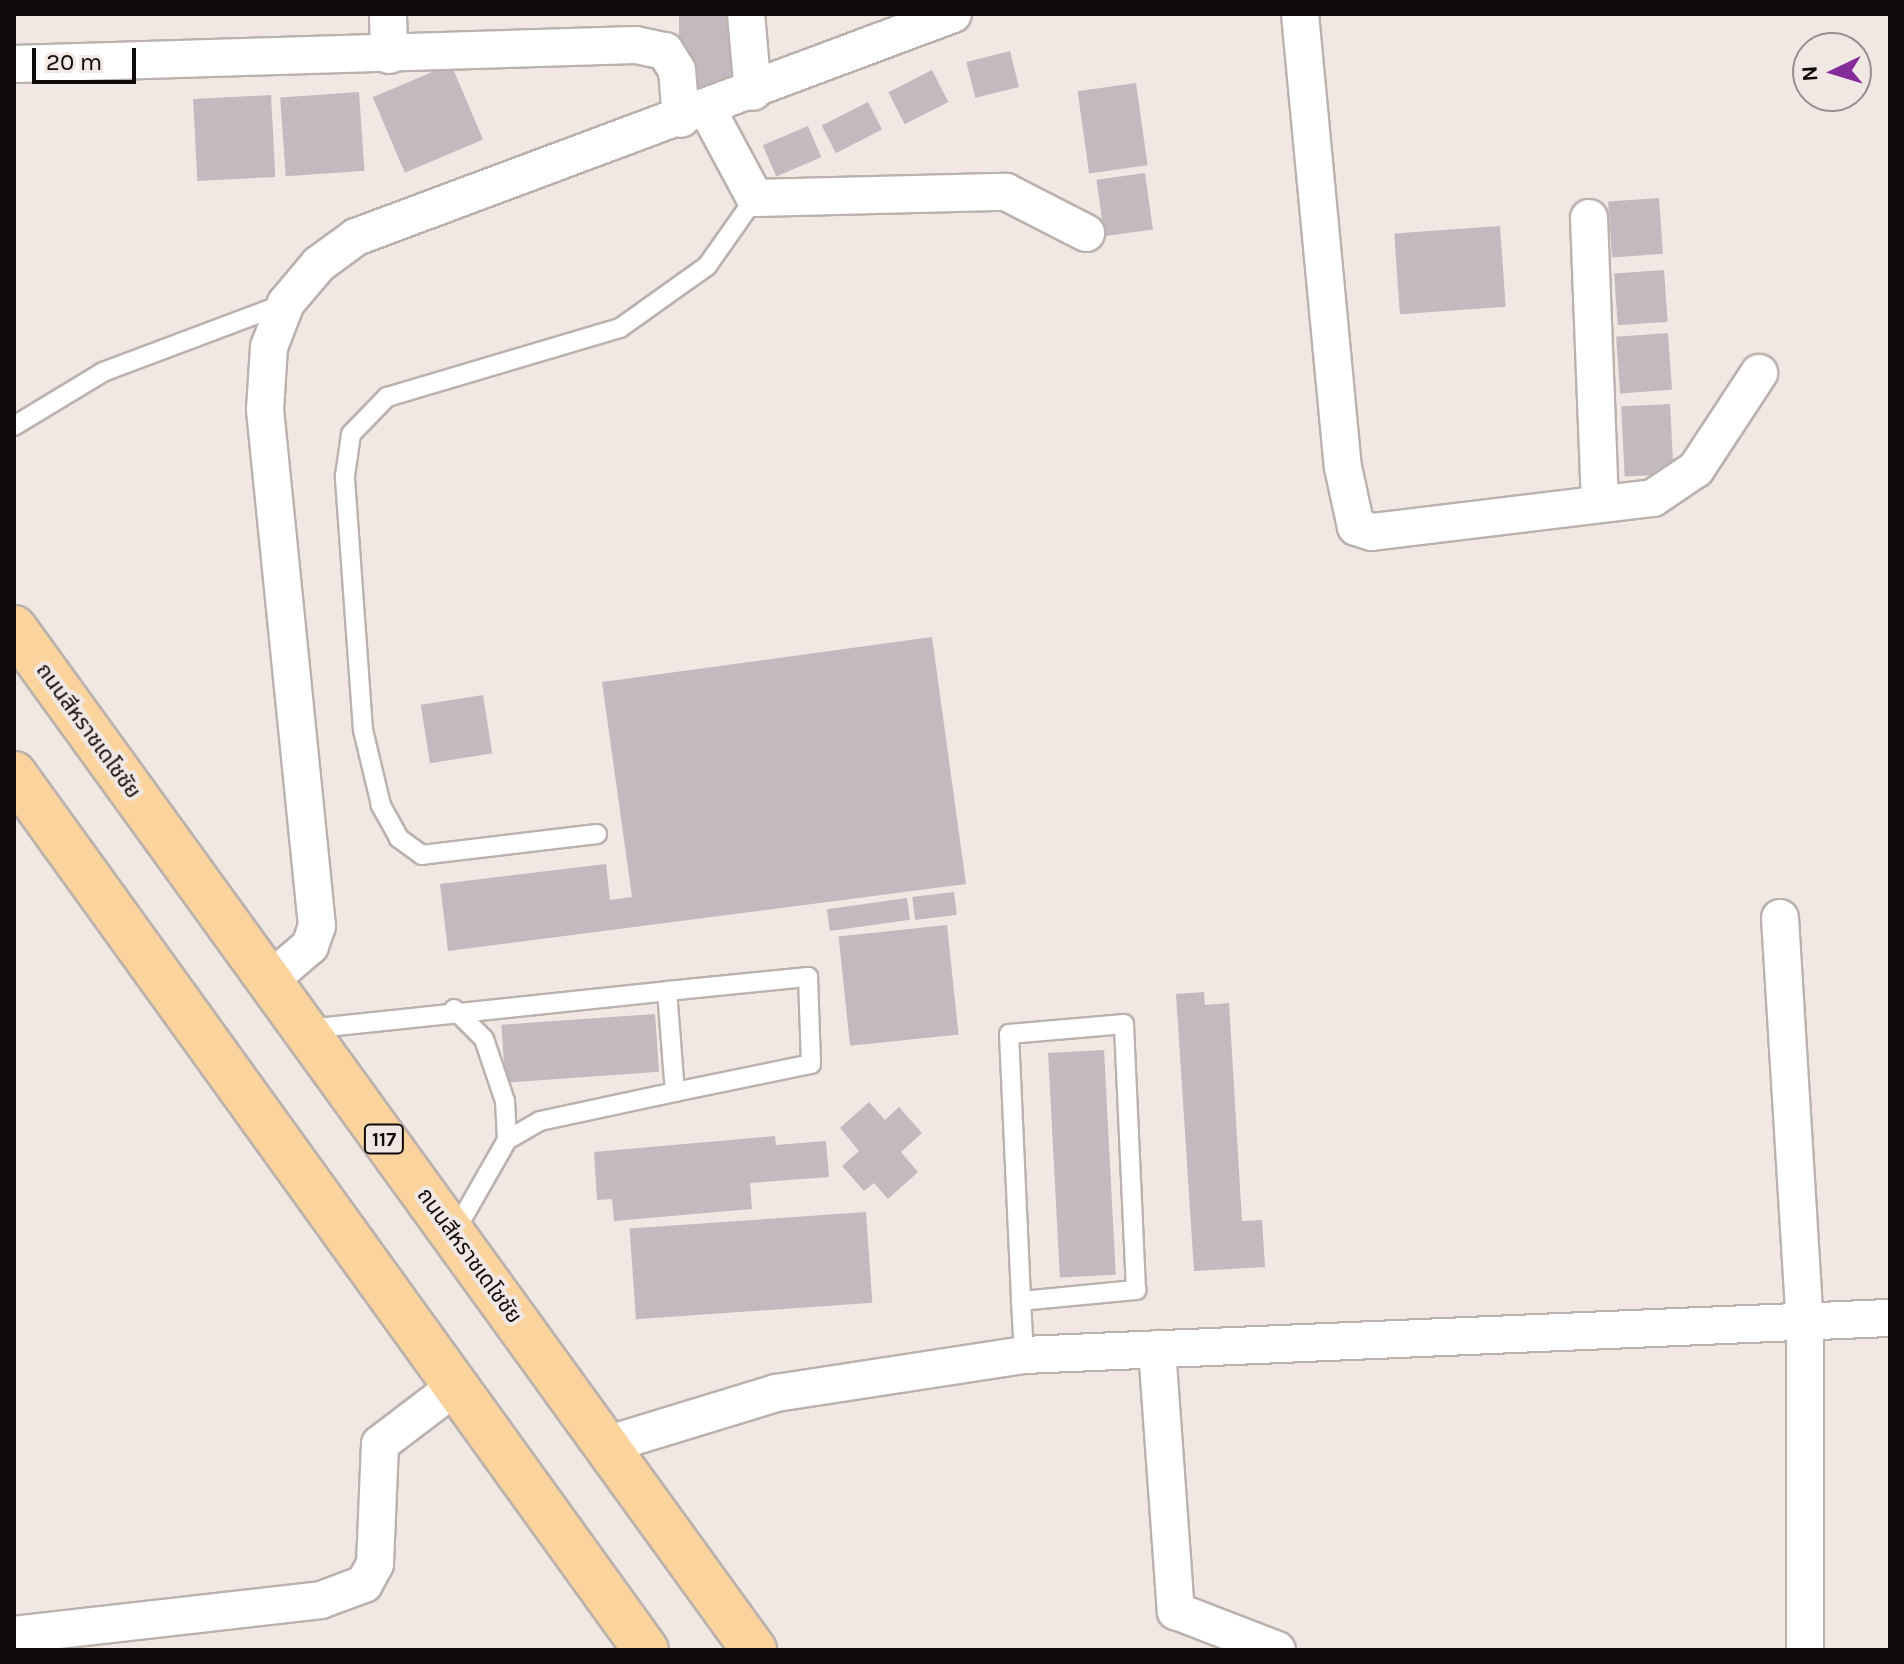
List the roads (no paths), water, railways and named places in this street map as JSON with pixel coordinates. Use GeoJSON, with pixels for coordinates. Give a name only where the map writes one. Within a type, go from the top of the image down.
{"type":"FeatureCollection","features":[{"type":"Feature","properties":{"kind":"main road","name":"ถนนสีหราชเดโชชัย"},"geometry":{"type":"LineString","coordinates":[[14,628],[754,1650]]}},
{"type":"Feature","properties":{"kind":"main road"},"geometry":{"type":"LineString","coordinates":[[14,774],[646,1650]]}},
{"type":"Feature","properties":{"kind":"street"},"geometry":{"type":"LineString","coordinates":[[388,14],[389,55]]}},
{"type":"Feature","properties":{"kind":"street"},"geometry":{"type":"LineString","coordinates":[[746,14],[753,92]]}},
{"type":"Feature","properties":{"kind":"street"},"geometry":{"type":"LineString","coordinates":[[269,981],[310,946],[317,926],[265,410],[269,347],[286,303],[319,264],[356,237],[753,92],[953,14]]}},
{"type":"Feature","properties":{"kind":"street"},"geometry":{"type":"LineString","coordinates":[[1300,14],[1343,467],[1356,527],[1372,532],[1653,498],[1681,485],[1759,373]]}},
{"type":"Feature","properties":{"kind":"street"},"geometry":{"type":"LineString","coordinates":[[14,64],[389,55],[636,45],[665,51],[677,70],[694,114],[755,198],[1006,192],[1086,233]]}},
{"type":"Feature","properties":{"kind":"street"},"geometry":{"type":"LineString","coordinates":[[1589,218],[1600,504]]}},
{"type":"Feature","properties":{"kind":"street"},"geometry":{"type":"LineString","coordinates":[[1780,918],[1805,1321],[1805,1650]]}},
{"type":"Feature","properties":{"kind":"street"},"geometry":{"type":"LineString","coordinates":[[606,1445],[776,1393],[1024,1355],[1890,1318]]}},
{"type":"Feature","properties":{"kind":"street"},"geometry":{"type":"LineString","coordinates":[[1157,1349],[1176,1611],[1277,1650]]}},
{"type":"Feature","properties":{"kind":"street"},"geometry":{"type":"LineString","coordinates":[[14,1635],[321,1600],[364,1584],[375,1564],[380,1444],[456,1386]]}},
{"type":"Feature","properties":{"kind":"lane"},"geometry":{"type":"LineString","coordinates":[[597,834],[422,855],[399,838],[381,805],[363,730],[345,476],[351,434],[387,397],[620,328],[707,266],[755,198]]}},
{"type":"Feature","properties":{"kind":"lane"},"geometry":{"type":"LineString","coordinates":[[14,426],[103,372],[286,303]]}},
{"type":"Feature","properties":{"kind":"lane"},"geometry":{"type":"LineString","coordinates":[[304,1029],[454,1009],[808,977],[811,1064],[540,1121],[507,1140],[453,1234]]}},
{"type":"Feature","properties":{"kind":"lane"},"geometry":{"type":"LineString","coordinates":[[667,991],[675,1092]]}},
{"type":"Feature","properties":{"kind":"lane"},"geometry":{"type":"LineString","coordinates":[[454,1009],[484,1039],[505,1101],[507,1140]]}},
{"type":"Feature","properties":{"kind":"lane"},"geometry":{"type":"LineString","coordinates":[[1021,1301],[1136,1290],[1124,1024],[1009,1034],[1021,1301],[1024,1355]]}}]}
